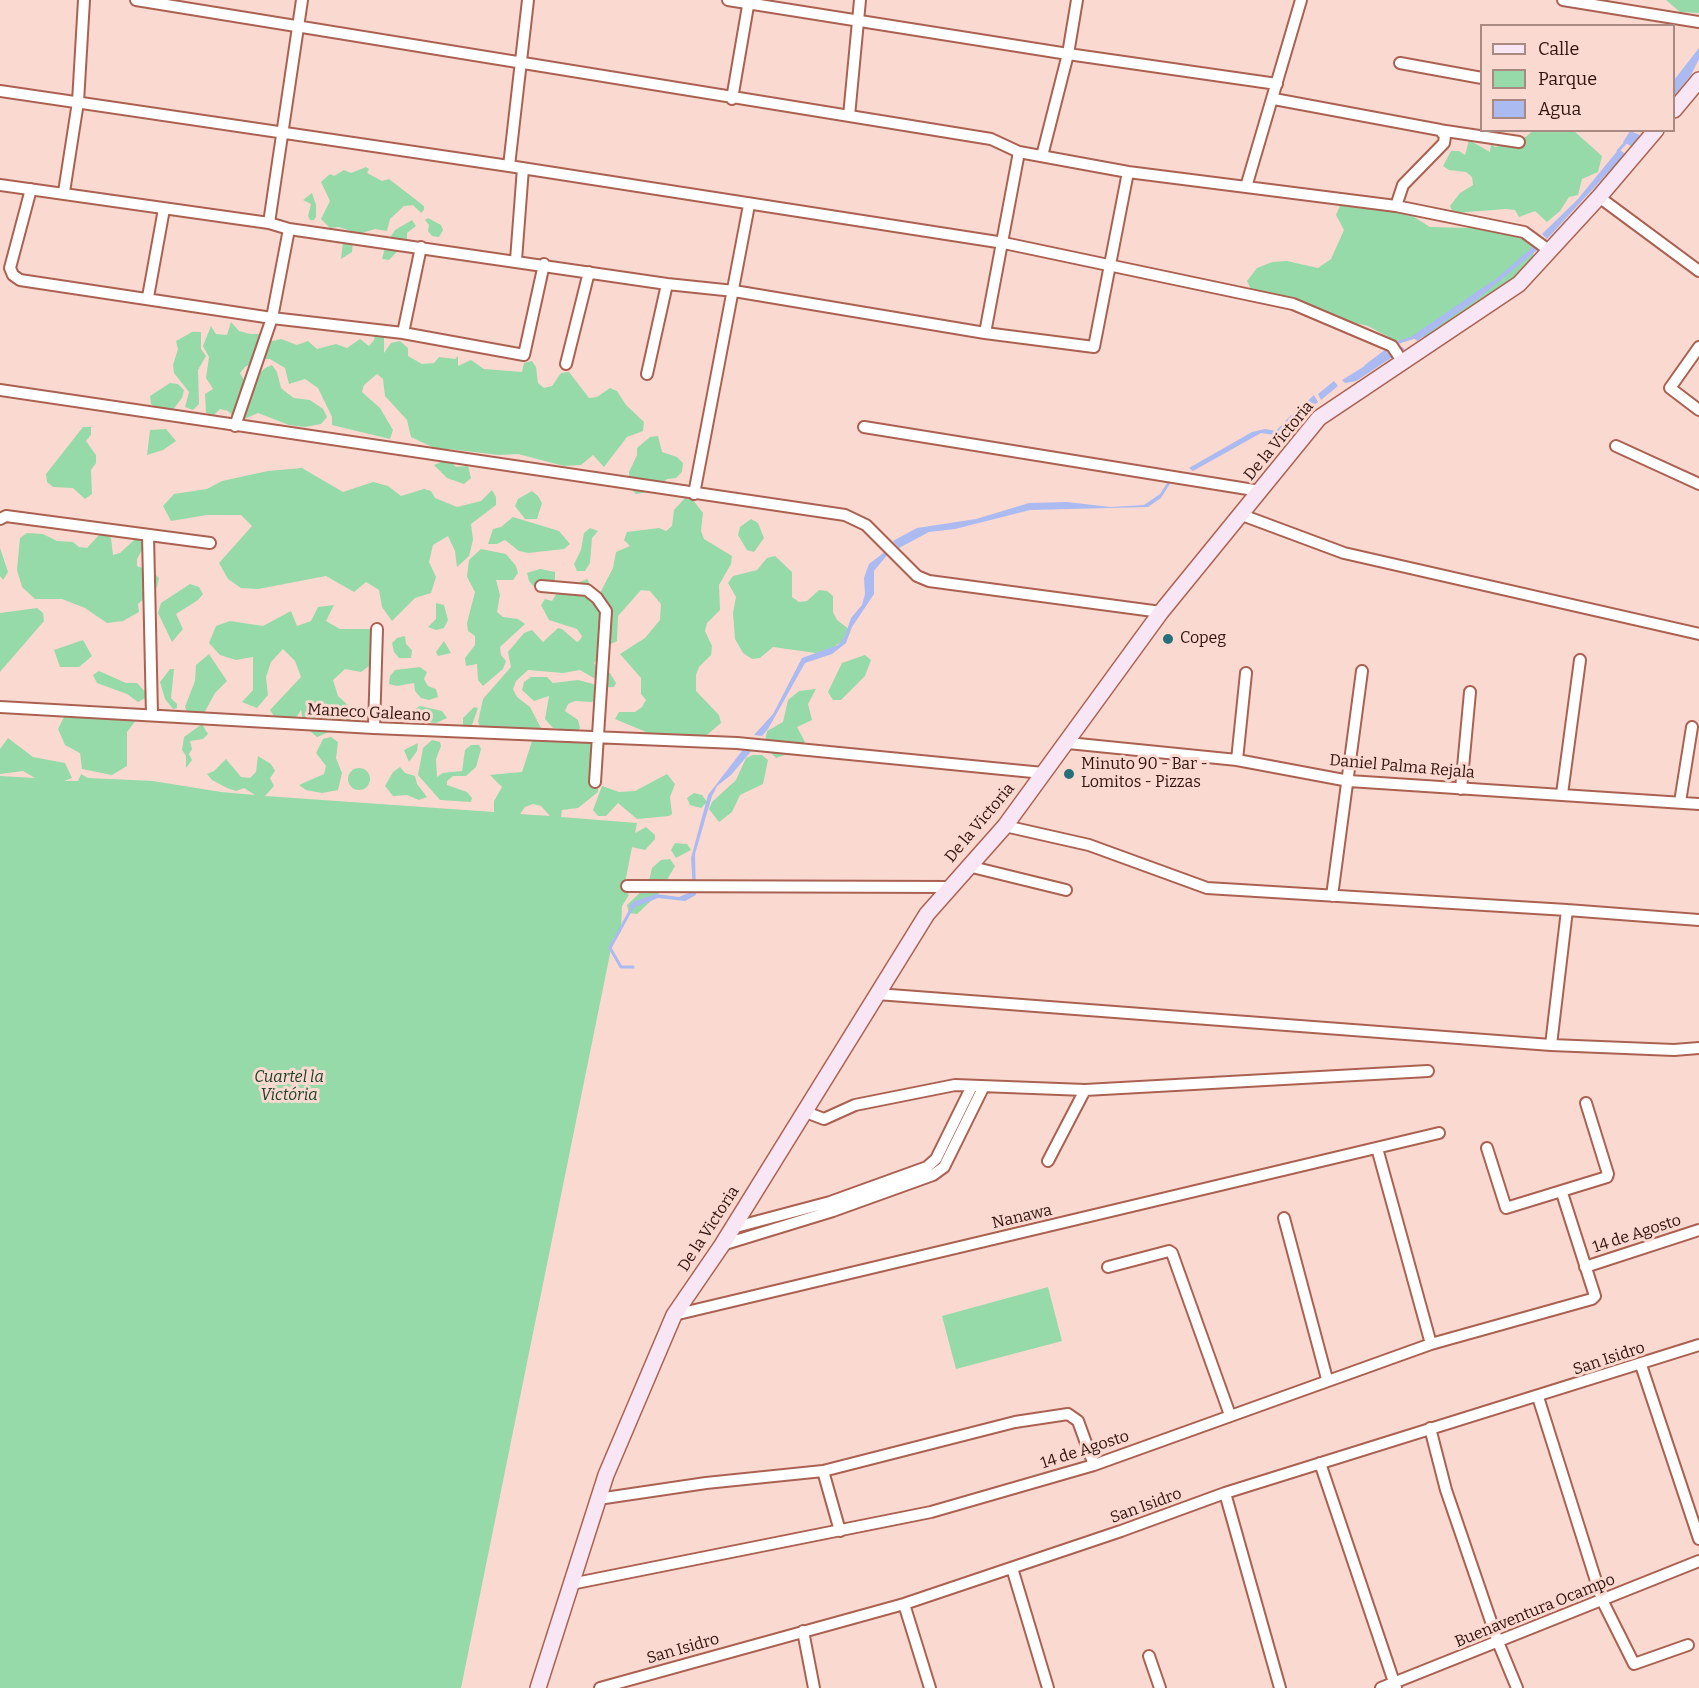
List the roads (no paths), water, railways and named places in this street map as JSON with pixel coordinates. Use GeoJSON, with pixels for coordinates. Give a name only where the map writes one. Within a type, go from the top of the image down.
{"type":"FeatureCollection","features":[{"type":"Feature","properties":{"kind":"main road"},"geometry":{"type":"LineString","coordinates":[[1675,109],[1699,80]]}},
{"type":"Feature","properties":{"kind":"main road","name":"De la Victoria"},"geometry":{"type":"LineString","coordinates":[[538,1688],[606,1475],[674,1315],[722,1245],[927,914],[1005,826],[1161,612],[1319,418],[1519,284],[1599,197],[1654,132]]}},
{"type":"Feature","properties":{"kind":"street"},"geometry":{"type":"LineString","coordinates":[[64,192],[78,102],[84,0]]}},
{"type":"Feature","properties":{"kind":"street"},"geometry":{"type":"LineString","coordinates":[[136,0],[732,99],[992,139],[1019,152],[1128,172],[1396,206],[1524,232],[1550,251]]}},
{"type":"Feature","properties":{"kind":"street"},"geometry":{"type":"LineString","coordinates":[[269,223],[302,0]]}},
{"type":"Feature","properties":{"kind":"street"},"geometry":{"type":"LineString","coordinates":[[509,166],[528,0]]}},
{"type":"Feature","properties":{"kind":"street"},"geometry":{"type":"LineString","coordinates":[[729,0],[1068,54],[1277,84]]}},
{"type":"Feature","properties":{"kind":"street"},"geometry":{"type":"LineString","coordinates":[[849,116],[860,0]]}},
{"type":"Feature","properties":{"kind":"street"},"geometry":{"type":"LineString","coordinates":[[1041,156],[1068,54],[1077,0]]}},
{"type":"Feature","properties":{"kind":"street"},"geometry":{"type":"LineString","coordinates":[[1246,186],[1274,99],[1301,0]]}},
{"type":"Feature","properties":{"kind":"street"},"geometry":{"type":"LineString","coordinates":[[1563,0],[1699,22]]}},
{"type":"Feature","properties":{"kind":"street"},"geometry":{"type":"LineString","coordinates":[[732,99],[748,2]]}},
{"type":"Feature","properties":{"kind":"street"},"geometry":{"type":"LineString","coordinates":[[1400,63],[1480,78]]}},
{"type":"Feature","properties":{"kind":"street"},"geometry":{"type":"LineString","coordinates":[[0,91],[523,168],[1004,243],[1293,304],[1392,346],[1402,361]]}},
{"type":"Feature","properties":{"kind":"street"},"geometry":{"type":"LineString","coordinates":[[1274,99],[1437,130],[1519,142]]}},
{"type":"Feature","properties":{"kind":"street"},"geometry":{"type":"LineString","coordinates":[[1396,206],[1403,185],[1444,143],[1445,136],[1437,130]]}},
{"type":"Feature","properties":{"kind":"street"},"geometry":{"type":"LineString","coordinates":[[985,333],[1004,243],[1019,152]]}},
{"type":"Feature","properties":{"kind":"street"},"geometry":{"type":"LineString","coordinates":[[516,260],[523,168]]}},
{"type":"Feature","properties":{"kind":"street"},"geometry":{"type":"LineString","coordinates":[[0,185],[64,192],[164,209],[269,223],[289,229],[544,264],[667,284],[734,291],[985,333],[1094,347],[1112,267],[1128,172]]}},
{"type":"Feature","properties":{"kind":"street"},"geometry":{"type":"LineString","coordinates":[[31,189],[10,268],[13,275],[20,280],[148,297],[272,318],[403,333],[524,355],[544,264]]}},
{"type":"Feature","properties":{"kind":"street"},"geometry":{"type":"LineString","coordinates":[[1599,197],[1699,271]]}},
{"type":"Feature","properties":{"kind":"street"},"geometry":{"type":"LineString","coordinates":[[693,494],[749,205]]}},
{"type":"Feature","properties":{"kind":"street"},"geometry":{"type":"LineString","coordinates":[[148,297],[164,209]]}},
{"type":"Feature","properties":{"kind":"street"},"geometry":{"type":"LineString","coordinates":[[236,426],[272,318],[289,229]]}},
{"type":"Feature","properties":{"kind":"street"},"geometry":{"type":"LineString","coordinates":[[403,333],[421,247]]}},
{"type":"Feature","properties":{"kind":"street"},"geometry":{"type":"LineString","coordinates":[[566,364],[589,272]]}},
{"type":"Feature","properties":{"kind":"street"},"geometry":{"type":"LineString","coordinates":[[647,374],[667,284]]}},
{"type":"Feature","properties":{"kind":"street"},"geometry":{"type":"LineString","coordinates":[[1699,347],[1670,388],[1699,410]]}},
{"type":"Feature","properties":{"kind":"street"},"geometry":{"type":"LineString","coordinates":[[0,390],[845,515],[866,525],[917,576],[929,580],[1161,612]]}},
{"type":"Feature","properties":{"kind":"street"},"geometry":{"type":"LineString","coordinates":[[864,427],[1260,491]]}},
{"type":"Feature","properties":{"kind":"street"},"geometry":{"type":"LineString","coordinates":[[1616,446],[1699,484]]}},
{"type":"Feature","properties":{"kind":"street"},"geometry":{"type":"LineString","coordinates":[[1242,515],[1344,553],[1699,634]]}},
{"type":"Feature","properties":{"kind":"street"},"geometry":{"type":"LineString","coordinates":[[0,519],[6,516],[210,543]]}},
{"type":"Feature","properties":{"kind":"street"},"geometry":{"type":"LineString","coordinates":[[148,535],[152,715]]}},
{"type":"Feature","properties":{"kind":"street"},"geometry":{"type":"LineString","coordinates":[[541,586],[587,590],[597,598],[606,611],[595,782]]}},
{"type":"Feature","properties":{"kind":"street"},"geometry":{"type":"LineString","coordinates":[[375,729],[377,629]]}},
{"type":"Feature","properties":{"kind":"street"},"geometry":{"type":"LineString","coordinates":[[1562,794],[1580,660]]}},
{"type":"Feature","properties":{"kind":"street"},"geometry":{"type":"LineString","coordinates":[[1332,896],[1362,671]]}},
{"type":"Feature","properties":{"kind":"street"},"geometry":{"type":"LineString","coordinates":[[1237,760],[1246,673]]}},
{"type":"Feature","properties":{"kind":"street"},"geometry":{"type":"LineString","coordinates":[[1461,789],[1470,692]]}},
{"type":"Feature","properties":{"kind":"street","name":"Maneco Galeano"},"geometry":{"type":"LineString","coordinates":[[0,707],[375,729],[737,743],[1043,773]]}},
{"type":"Feature","properties":{"kind":"street"},"geometry":{"type":"LineString","coordinates":[[1680,802],[1692,727]]}},
{"type":"Feature","properties":{"kind":"street","name":"Daniel Palma Rejala"},"geometry":{"type":"LineString","coordinates":[[1068,742],[1237,760],[1349,781],[1699,804]]}},
{"type":"Feature","properties":{"kind":"street"},"geometry":{"type":"LineString","coordinates":[[1005,826],[1089,844],[1207,888],[1699,920]]}},
{"type":"Feature","properties":{"kind":"street"},"geometry":{"type":"LineString","coordinates":[[968,866],[1066,890]]}},
{"type":"Feature","properties":{"kind":"street"},"geometry":{"type":"LineString","coordinates":[[627,886],[950,887]]}},
{"type":"Feature","properties":{"kind":"street"},"geometry":{"type":"LineString","coordinates":[[1551,1046],[1567,910]]}},
{"type":"Feature","properties":{"kind":"street"},"geometry":{"type":"LineString","coordinates":[[877,994],[1551,1046],[1674,1050],[1699,1048]]}},
{"type":"Feature","properties":{"kind":"street"},"geometry":{"type":"LineString","coordinates":[[803,1111],[824,1119],[855,1105],[945,1087],[1085,1090],[1428,1071]]}},
{"type":"Feature","properties":{"kind":"street"},"geometry":{"type":"LineString","coordinates":[[722,1245],[833,1211],[933,1175],[978,1087]]}},
{"type":"Feature","properties":{"kind":"street"},"geometry":{"type":"LineString","coordinates":[[1048,1161],[1085,1090]]}},
{"type":"Feature","properties":{"kind":"street"},"geometry":{"type":"LineString","coordinates":[[1487,1148],[1505,1207],[1509,1209],[1607,1177],[1586,1102]]}},
{"type":"Feature","properties":{"kind":"street","name":"Nanawa"},"geometry":{"type":"LineString","coordinates":[[674,1315],[1438,1133]]}},
{"type":"Feature","properties":{"kind":"street"},"geometry":{"type":"LineString","coordinates":[[1377,1148],[1431,1344]]}},
{"type":"Feature","properties":{"kind":"street"},"geometry":{"type":"LineString","coordinates":[[732,1228],[830,1202],[940,1163]]}},
{"type":"Feature","properties":{"kind":"street"},"geometry":{"type":"LineString","coordinates":[[1562,1193],[1585,1267]]}},
{"type":"Feature","properties":{"kind":"street"},"geometry":{"type":"LineString","coordinates":[[1284,1218],[1327,1379]]}},
{"type":"Feature","properties":{"kind":"street","name":"14 de Agosto"},"geometry":{"type":"LineString","coordinates":[[571,1584],[931,1512],[1094,1465],[1327,1379],[1431,1344],[1595,1298],[1585,1267],[1699,1230]]}},
{"type":"Feature","properties":{"kind":"street"},"geometry":{"type":"LineString","coordinates":[[1108,1267],[1169,1251],[1172,1253],[1230,1415]]}},
{"type":"Feature","properties":{"kind":"street","name":"San Isidro"},"geometry":{"type":"LineString","coordinates":[[600,1688],[904,1604],[1225,1493],[1430,1428],[1641,1365],[1699,1345]]}},
{"type":"Feature","properties":{"kind":"street"},"geometry":{"type":"LineString","coordinates":[[1641,1365],[1699,1539]]}},
{"type":"Feature","properties":{"kind":"street"},"geometry":{"type":"LineString","coordinates":[[1538,1397],[1602,1600],[1635,1665],[1688,1645]]}},
{"type":"Feature","properties":{"kind":"street"},"geometry":{"type":"LineString","coordinates":[[598,1499],[706,1483],[823,1470],[1015,1422],[1068,1414],[1078,1421],[1094,1465]]}},
{"type":"Feature","properties":{"kind":"street"},"geometry":{"type":"LineString","coordinates":[[1430,1428],[1446,1490],[1498,1642],[1517,1688]]}},
{"type":"Feature","properties":{"kind":"street"},"geometry":{"type":"LineString","coordinates":[[1320,1463],[1395,1685]]}},
{"type":"Feature","properties":{"kind":"street"},"geometry":{"type":"LineString","coordinates":[[823,1470],[840,1531]]}},
{"type":"Feature","properties":{"kind":"street"},"geometry":{"type":"LineString","coordinates":[[1225,1493],[1280,1688]]}},
{"type":"Feature","properties":{"kind":"street","name":"Buenaventura Ocampo"},"geometry":{"type":"LineString","coordinates":[[1381,1688],[1395,1685],[1699,1561]]}},
{"type":"Feature","properties":{"kind":"street"},"geometry":{"type":"LineString","coordinates":[[1011,1568],[1048,1688]]}},
{"type":"Feature","properties":{"kind":"street"},"geometry":{"type":"LineString","coordinates":[[904,1604],[930,1688]]}},
{"type":"Feature","properties":{"kind":"street"},"geometry":{"type":"LineString","coordinates":[[803,1631],[814,1688]]}},
{"type":"Feature","properties":{"kind":"street"},"geometry":{"type":"LineString","coordinates":[[1149,1656],[1160,1688]]}},
{"type":"Feature","properties":{"kind":"water"},"geometry":{"type":"Polygon","coordinates":[[[1699,48],[1699,59],[1691,75],[1675,95],[1675,79],[1699,48]]]}},
{"type":"Feature","properties":{"kind":"water"},"geometry":{"type":"Polygon","coordinates":[[[1629,132],[1640,135],[1631,146],[1623,142],[1629,132]]]}},
{"type":"Feature","properties":{"kind":"water"},"geometry":{"type":"Polygon","coordinates":[[[1619,149],[1625,154],[1547,239],[1542,234],[1577,200],[1619,149]]]}},
{"type":"Feature","properties":{"kind":"water"},"geometry":{"type":"Polygon","coordinates":[[[1537,243],[1541,247],[1480,297],[1417,341],[1412,336],[1497,278],[1537,243]]]}},
{"type":"Feature","properties":{"kind":"water"},"geometry":{"type":"Polygon","coordinates":[[[1399,345],[1405,349],[1356,381],[1345,383],[1342,380],[1399,345]]]}},
{"type":"Feature","properties":{"kind":"water"},"geometry":{"type":"Polygon","coordinates":[[[1334,381],[1338,386],[1321,400],[1318,394],[1334,381]]]}},
{"type":"Feature","properties":{"kind":"water"},"geometry":{"type":"Polygon","coordinates":[[[1314,395],[1318,402],[1301,414],[1298,410],[1314,395]]]}},
{"type":"Feature","properties":{"kind":"water"},"geometry":{"type":"Polygon","coordinates":[[[1291,415],[1297,420],[1281,436],[1261,433],[1193,471],[1189,468],[1252,432],[1265,429],[1276,431],[1291,415]]]}},
{"type":"Feature","properties":{"kind":"water"},"geometry":{"type":"Polygon","coordinates":[[[1169,480],[1171,482],[1161,498],[1148,507],[1030,510],[955,529],[929,532],[899,548],[893,541],[917,528],[976,519],[1029,503],[1067,502],[1110,507],[1144,505],[1160,494],[1169,480]]]}},
{"type":"Feature","properties":{"kind":"water"},"geometry":{"type":"Polygon","coordinates":[[[886,551],[888,554],[874,571],[874,594],[852,627],[846,643],[832,654],[805,663],[768,729],[762,736],[754,735],[773,714],[802,658],[838,645],[845,636],[851,618],[862,605],[865,594],[864,578],[869,564],[886,551]]]}},
{"type":"Feature","properties":{"kind":"water"},"geometry":{"type":"Polygon","coordinates":[[[745,747],[753,749],[731,775],[717,786],[712,796],[695,854],[696,895],[685,901],[658,898],[633,908],[629,906],[635,901],[656,894],[679,897],[693,891],[691,858],[708,795],[745,747]]]}},
{"type":"Feature","properties":{"kind":"waterway"},"geometry":{"type":"LineString","coordinates":[[1618,151],[1628,140]]}},
{"type":"Feature","properties":{"kind":"waterway"},"geometry":{"type":"LineString","coordinates":[[1399,342],[1415,337]]}},
{"type":"Feature","properties":{"kind":"waterway"},"geometry":{"type":"LineString","coordinates":[[1366,366],[1386,351]]}},
{"type":"Feature","properties":{"kind":"waterway"},"geometry":{"type":"LineString","coordinates":[[1292,422],[1303,412]]}},
{"type":"Feature","properties":{"kind":"waterway"},"geometry":{"type":"LineString","coordinates":[[633,906],[610,948],[621,967],[633,967]]}},
{"type":"Feature","properties":{"kind":"place","name":"Copeg"},"geometry":{"type":"Point","coordinates":[1168,639]}},
{"type":"Feature","properties":{"kind":"place","name":"Minuto 90 - Bar - Lomitos - Pizzas"},"geometry":{"type":"Point","coordinates":[1069,774]}},
{"type":"Feature","properties":{"kind":"park label","name":"Cuartel la Victória"},"geometry":{"type":"Point","coordinates":[289,1087]}}]}
